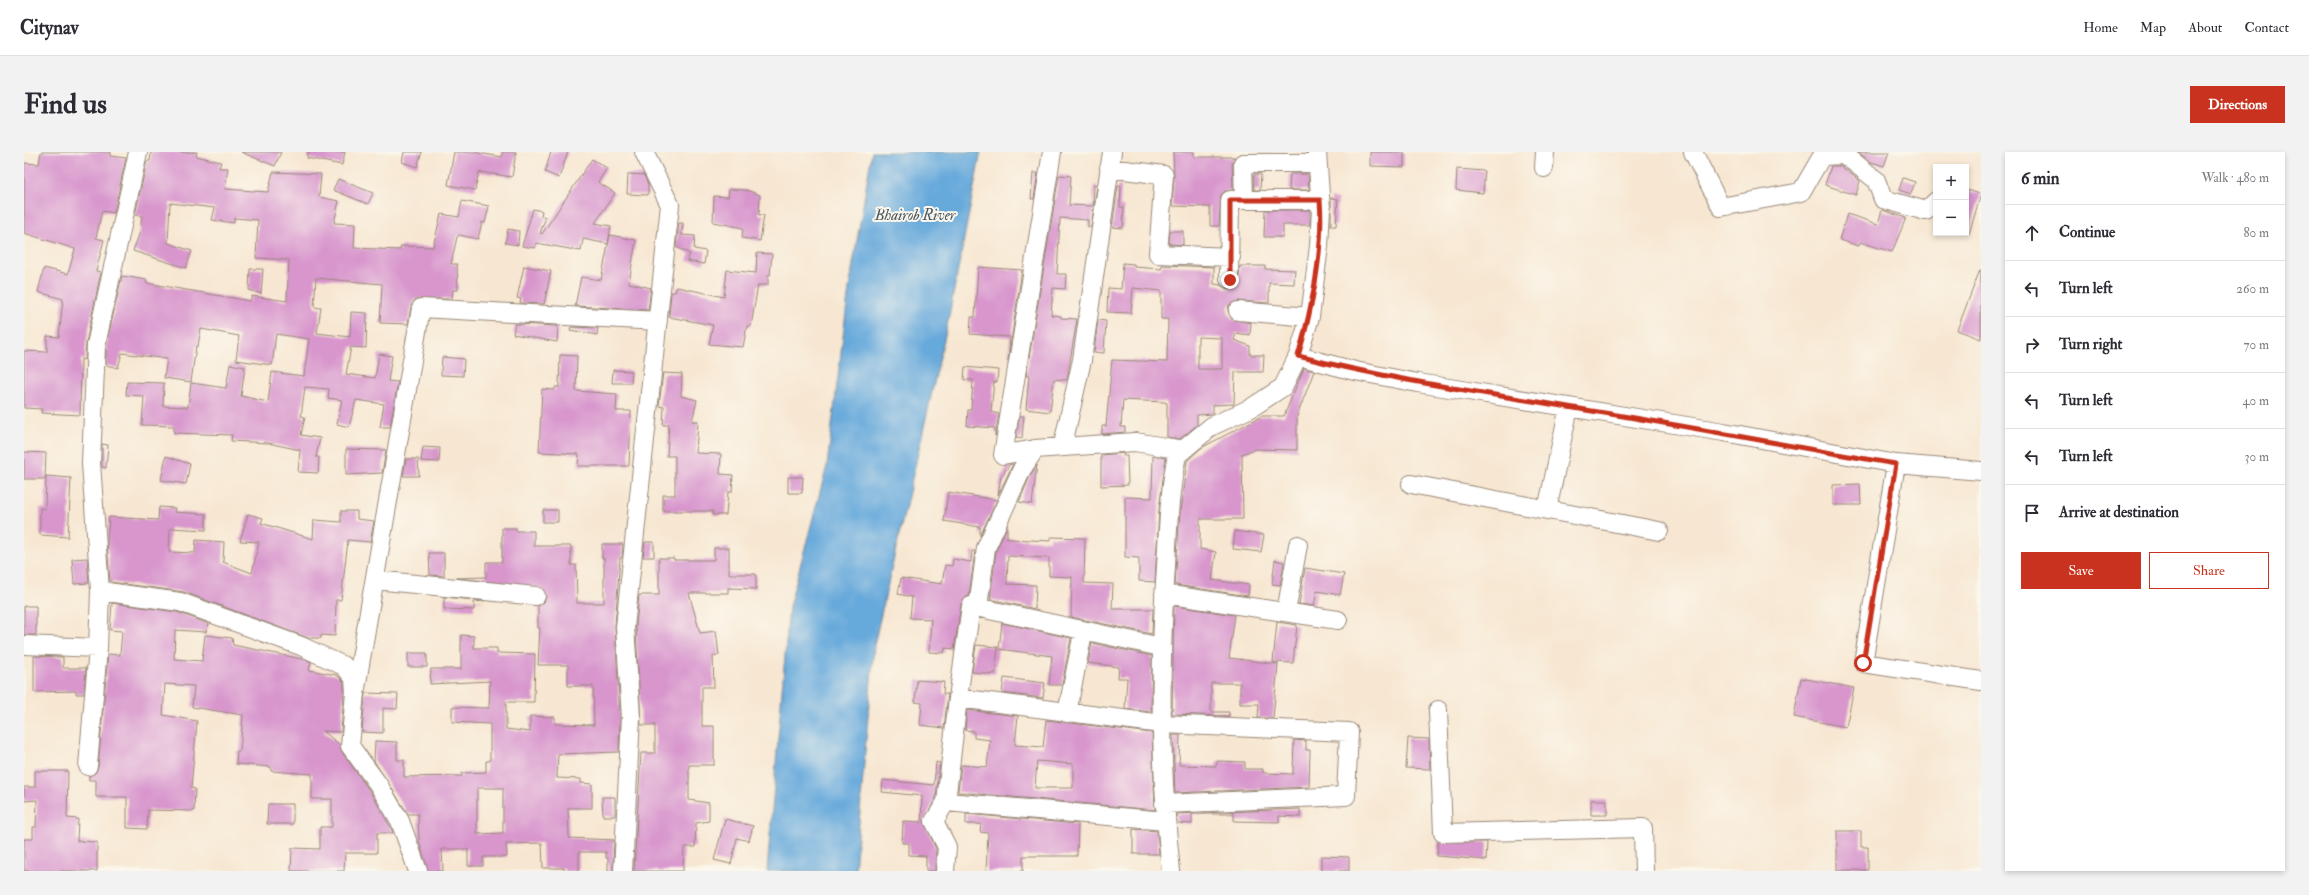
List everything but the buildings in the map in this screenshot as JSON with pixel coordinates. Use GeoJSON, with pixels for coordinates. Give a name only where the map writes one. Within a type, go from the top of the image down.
{"type":"FeatureCollection","features":[{"type":"Feature","properties":{"kind":"street"},"geometry":{"type":"LineString","coordinates":[[88,766],[98,648],[100,591],[91,463],[96,344],[138,152]]}},
{"type":"Feature","properties":{"kind":"street"},"geometry":{"type":"LineString","coordinates":[[623,871],[631,717],[625,627],[670,205],[644,152]]}},
{"type":"Feature","properties":{"kind":"street"},"geometry":{"type":"LineString","coordinates":[[1052,152],[1002,455],[1035,449],[1135,442],[1183,450]]}},
{"type":"Feature","properties":{"kind":"street"},"geometry":{"type":"LineString","coordinates":[[1693,152],[1721,207],[1801,192],[1822,156],[1846,155],[1876,180],[1883,199],[1926,211],[1933,204]]}},
{"type":"Feature","properties":{"kind":"street"},"geometry":{"type":"LineString","coordinates":[[1171,871],[1164,804],[1161,647],[1172,482],[1177,455],[1212,426],[1251,408],[1282,387],[1298,356],[1310,317],[1319,246],[1320,200],[1317,157],[1243,163],[1244,200]]}},
{"type":"Feature","properties":{"kind":"street"},"geometry":{"type":"LineString","coordinates":[[1064,440],[1082,360],[1110,160],[1164,175],[1158,254],[1231,257]]}},
{"type":"Feature","properties":{"kind":"street"},"geometry":{"type":"LineString","coordinates":[[1230,280],[1230,200],[1320,200]]}},
{"type":"Feature","properties":{"kind":"street"},"geometry":{"type":"LineString","coordinates":[[418,871],[400,821],[378,784],[350,746],[355,693],[421,308],[658,321]]}},
{"type":"Feature","properties":{"kind":"street"},"geometry":{"type":"LineString","coordinates":[[1238,310],[1310,317]]}},
{"type":"Feature","properties":{"kind":"street"},"geometry":{"type":"LineString","coordinates":[[1298,356],[1355,371],[1418,383],[1569,407],[1896,464],[1981,471]]}},
{"type":"Feature","properties":{"kind":"street"},"geometry":{"type":"LineString","coordinates":[[1547,510],[1569,407]]}},
{"type":"Feature","properties":{"kind":"street"},"geometry":{"type":"LineString","coordinates":[[978,607],[986,548],[1022,469],[1035,449]]}},
{"type":"Feature","properties":{"kind":"street"},"geometry":{"type":"LineString","coordinates":[[1896,464],[1863,663],[1981,680]]}},
{"type":"Feature","properties":{"kind":"street"},"geometry":{"type":"LineString","coordinates":[[1411,484],[1659,531]]}},
{"type":"Feature","properties":{"kind":"street"},"geometry":{"type":"LineString","coordinates":[[1286,612],[1298,545]]}},
{"type":"Feature","properties":{"kind":"street"},"geometry":{"type":"LineString","coordinates":[[375,580],[536,596]]}},
{"type":"Feature","properties":{"kind":"street"},"geometry":{"type":"LineString","coordinates":[[100,591],[180,602],[301,646],[344,666],[354,678],[355,693]]}},
{"type":"Feature","properties":{"kind":"street"},"geometry":{"type":"LineString","coordinates":[[1164,594],[1338,620]]}},
{"type":"Feature","properties":{"kind":"street"},"geometry":{"type":"LineString","coordinates":[[945,871],[948,847],[934,821],[946,802],[958,698],[971,606],[1161,647]]}},
{"type":"Feature","properties":{"kind":"street"},"geometry":{"type":"LineString","coordinates":[[1067,714],[1082,638]]}},
{"type":"Feature","properties":{"kind":"street"},"geometry":{"type":"LineString","coordinates":[[24,645],[98,648]]}},
{"type":"Feature","properties":{"kind":"street"},"geometry":{"type":"LineString","coordinates":[[958,698],[1067,714],[1162,724],[1349,732],[1346,796],[1164,804]]}},
{"type":"Feature","properties":{"kind":"street"},"geometry":{"type":"LineString","coordinates":[[1438,710],[1442,833],[1643,828],[1644,871]]}},
{"type":"Feature","properties":{"kind":"street"},"geometry":{"type":"LineString","coordinates":[[946,802],[1166,821]]}},
{"type":"Feature","properties":{"kind":"water","name":"Bhairob River"},"geometry":{"type":"Polygon","coordinates":[[[872,152],[981,152],[946,331],[874,645],[855,871],[767,871],[789,607],[827,466],[849,288],[872,152]]]}},
{"type":"Feature","properties":{"kind":"route"},"geometry":{"type":"LineString","coordinates":[[1230,280],[1230,200],[1320,200],[1319,246],[1310,317],[1298,356],[1355,371],[1418,383],[1724,432],[1896,464],[1863,663]]}}]}
